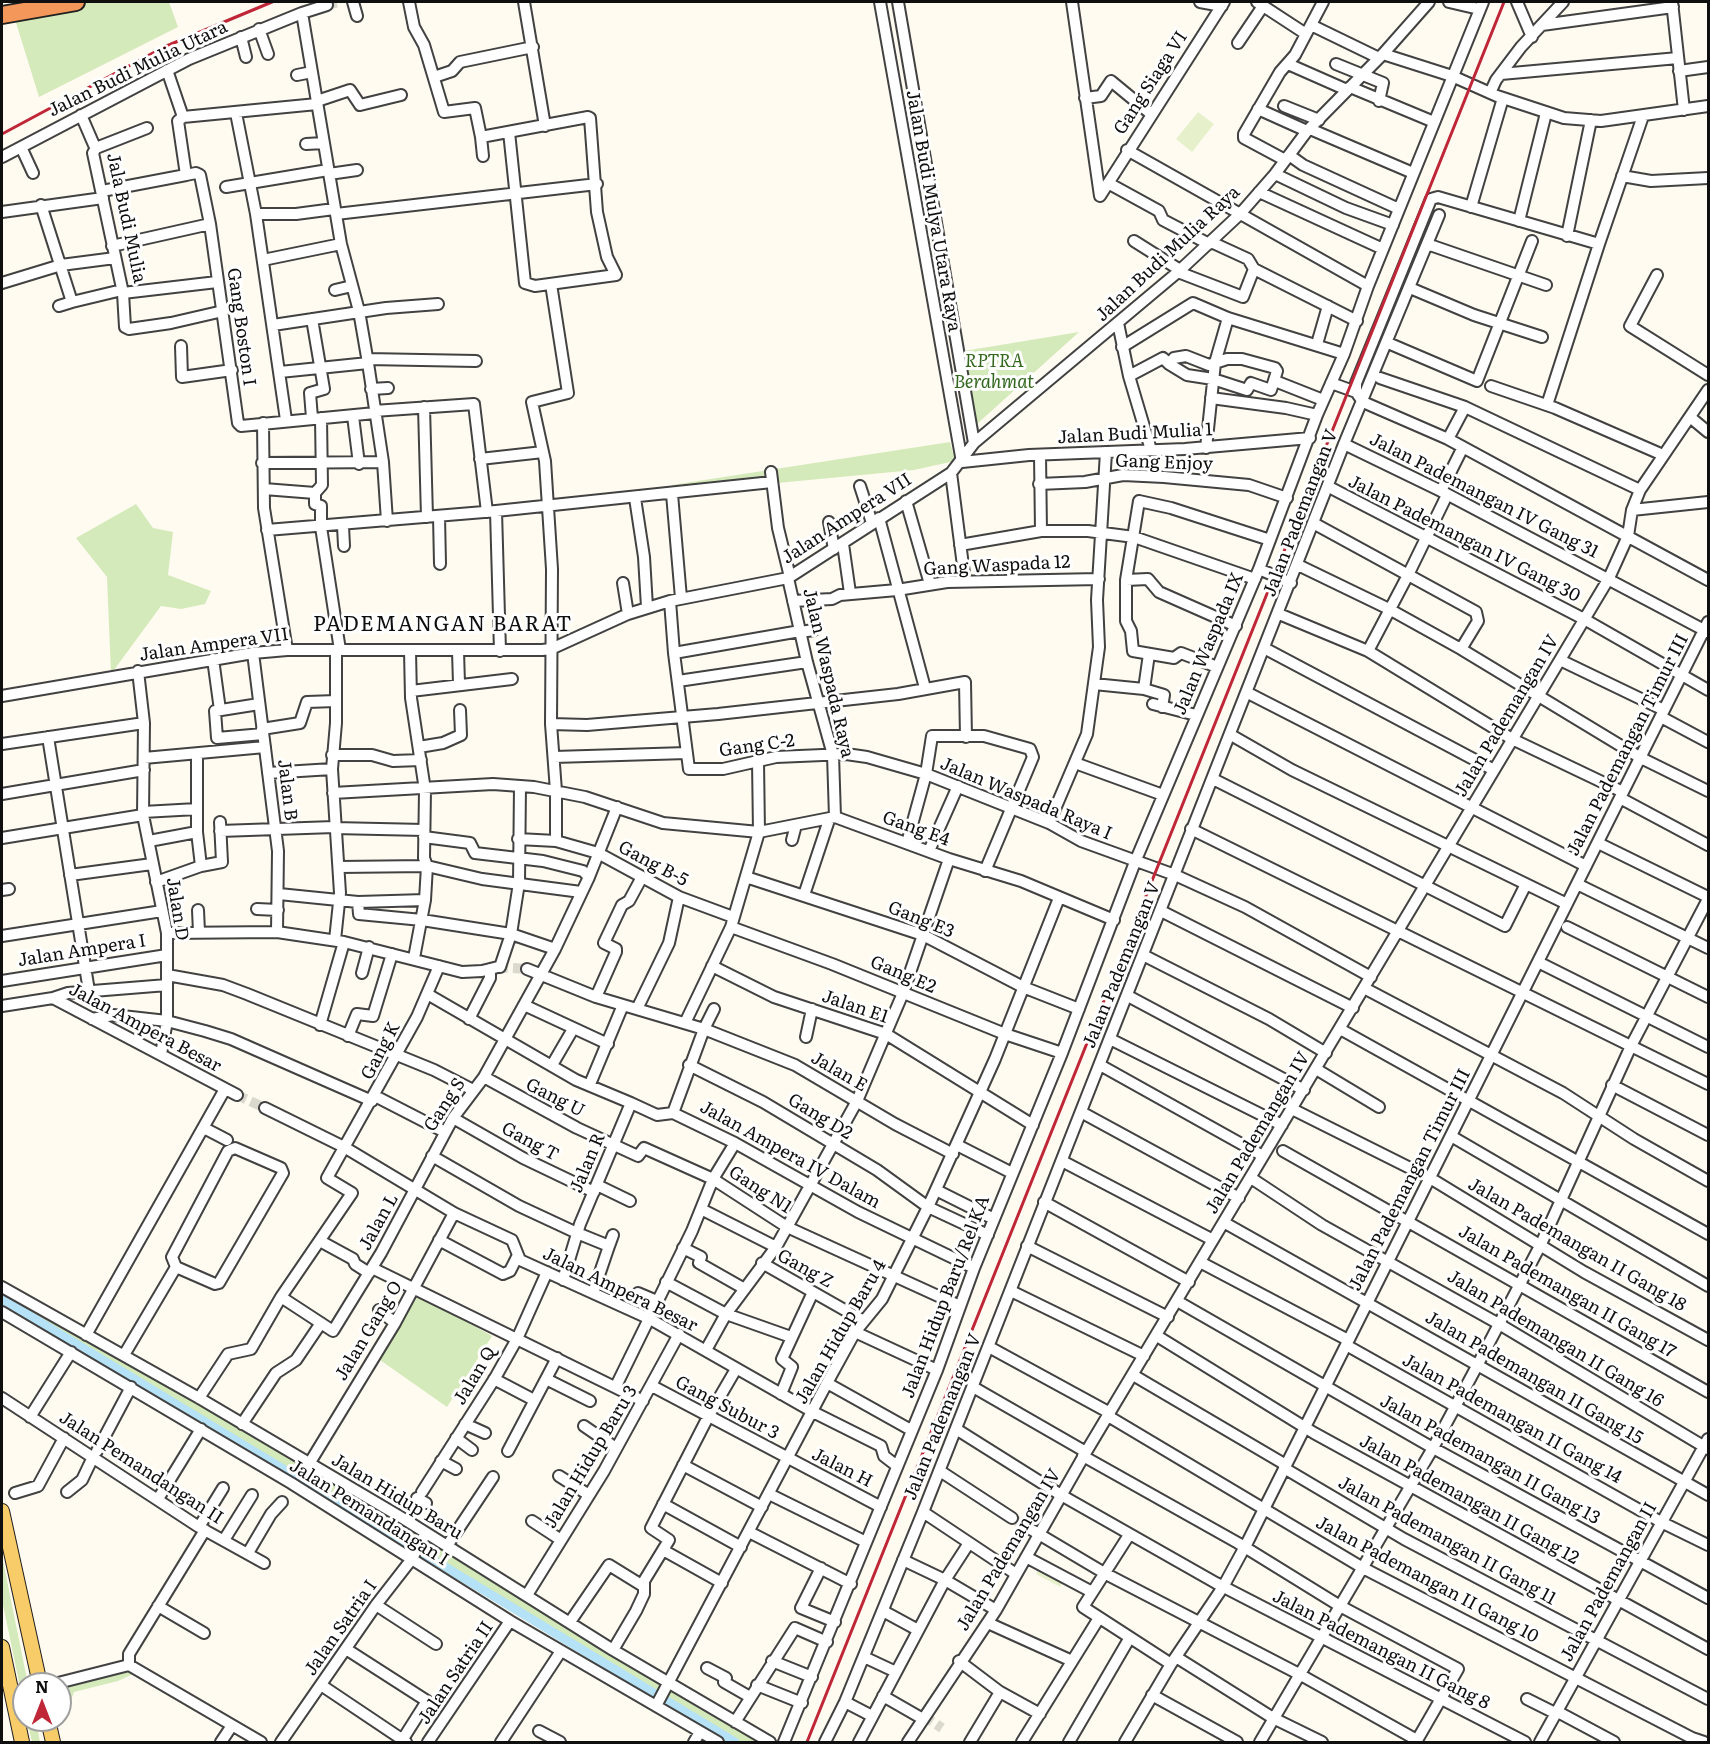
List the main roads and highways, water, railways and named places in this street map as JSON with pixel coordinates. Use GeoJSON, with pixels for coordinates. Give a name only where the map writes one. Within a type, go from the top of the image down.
{"type":"FeatureCollection","features":[{"type":"Feature","properties":{"kind":"highway"},"geometry":{"type":"LineString","coordinates":[[2,5],[22,2]]}},
{"type":"Feature","properties":{"kind":"highway"},"geometry":{"type":"LineString","coordinates":[[2,15],[76,2]]}},
{"type":"Feature","properties":{"kind":"main road"},"geometry":{"type":"LineString","coordinates":[[2,1511],[37,1672]]}},
{"type":"Feature","properties":{"kind":"main road"},"geometry":{"type":"LineString","coordinates":[[2,1647],[22,1743]]}},
{"type":"Feature","properties":{"kind":"waterway"},"geometry":{"type":"LineString","coordinates":[[2,1299],[735,1742]]}},
{"type":"Feature","properties":{"kind":"tunnel"},"geometry":{"type":"LineString","coordinates":[[327,5],[340,2]]}},
{"type":"Feature","properties":{"kind":"tunnel"},"geometry":{"type":"LineString","coordinates":[[498,967],[527,969]]}},
{"type":"Feature","properties":{"kind":"tunnel"},"geometry":{"type":"LineString","coordinates":[[237,1095],[265,1108]]}},
{"type":"Feature","properties":{"kind":"tunnel"},"geometry":{"type":"LineString","coordinates":[[407,1514],[421,1492]]}},
{"type":"Feature","properties":{"kind":"tunnel"},"geometry":{"type":"LineString","coordinates":[[1012,1518],[1032,1530]]}},
{"type":"Feature","properties":{"kind":"tunnel"},"geometry":{"type":"LineString","coordinates":[[924,1716],[942,1728]]}},
{"type":"Feature","properties":{"kind":"railway"},"geometry":{"type":"LineString","coordinates":[[2,134],[164,47],[272,2]]}},
{"type":"Feature","properties":{"kind":"railway"},"geometry":{"type":"LineString","coordinates":[[807,1742],[1504,2]]}},
{"type":"Feature","properties":{"kind":"district","name":"PADEMANGAN BARAT"},"geometry":{"type":"Point","coordinates":[443,625]}},
{"type":"Feature","properties":{"kind":"park label","name":"RPTRA Berahmat"},"geometry":{"type":"Point","coordinates":[994,372]}}]}
